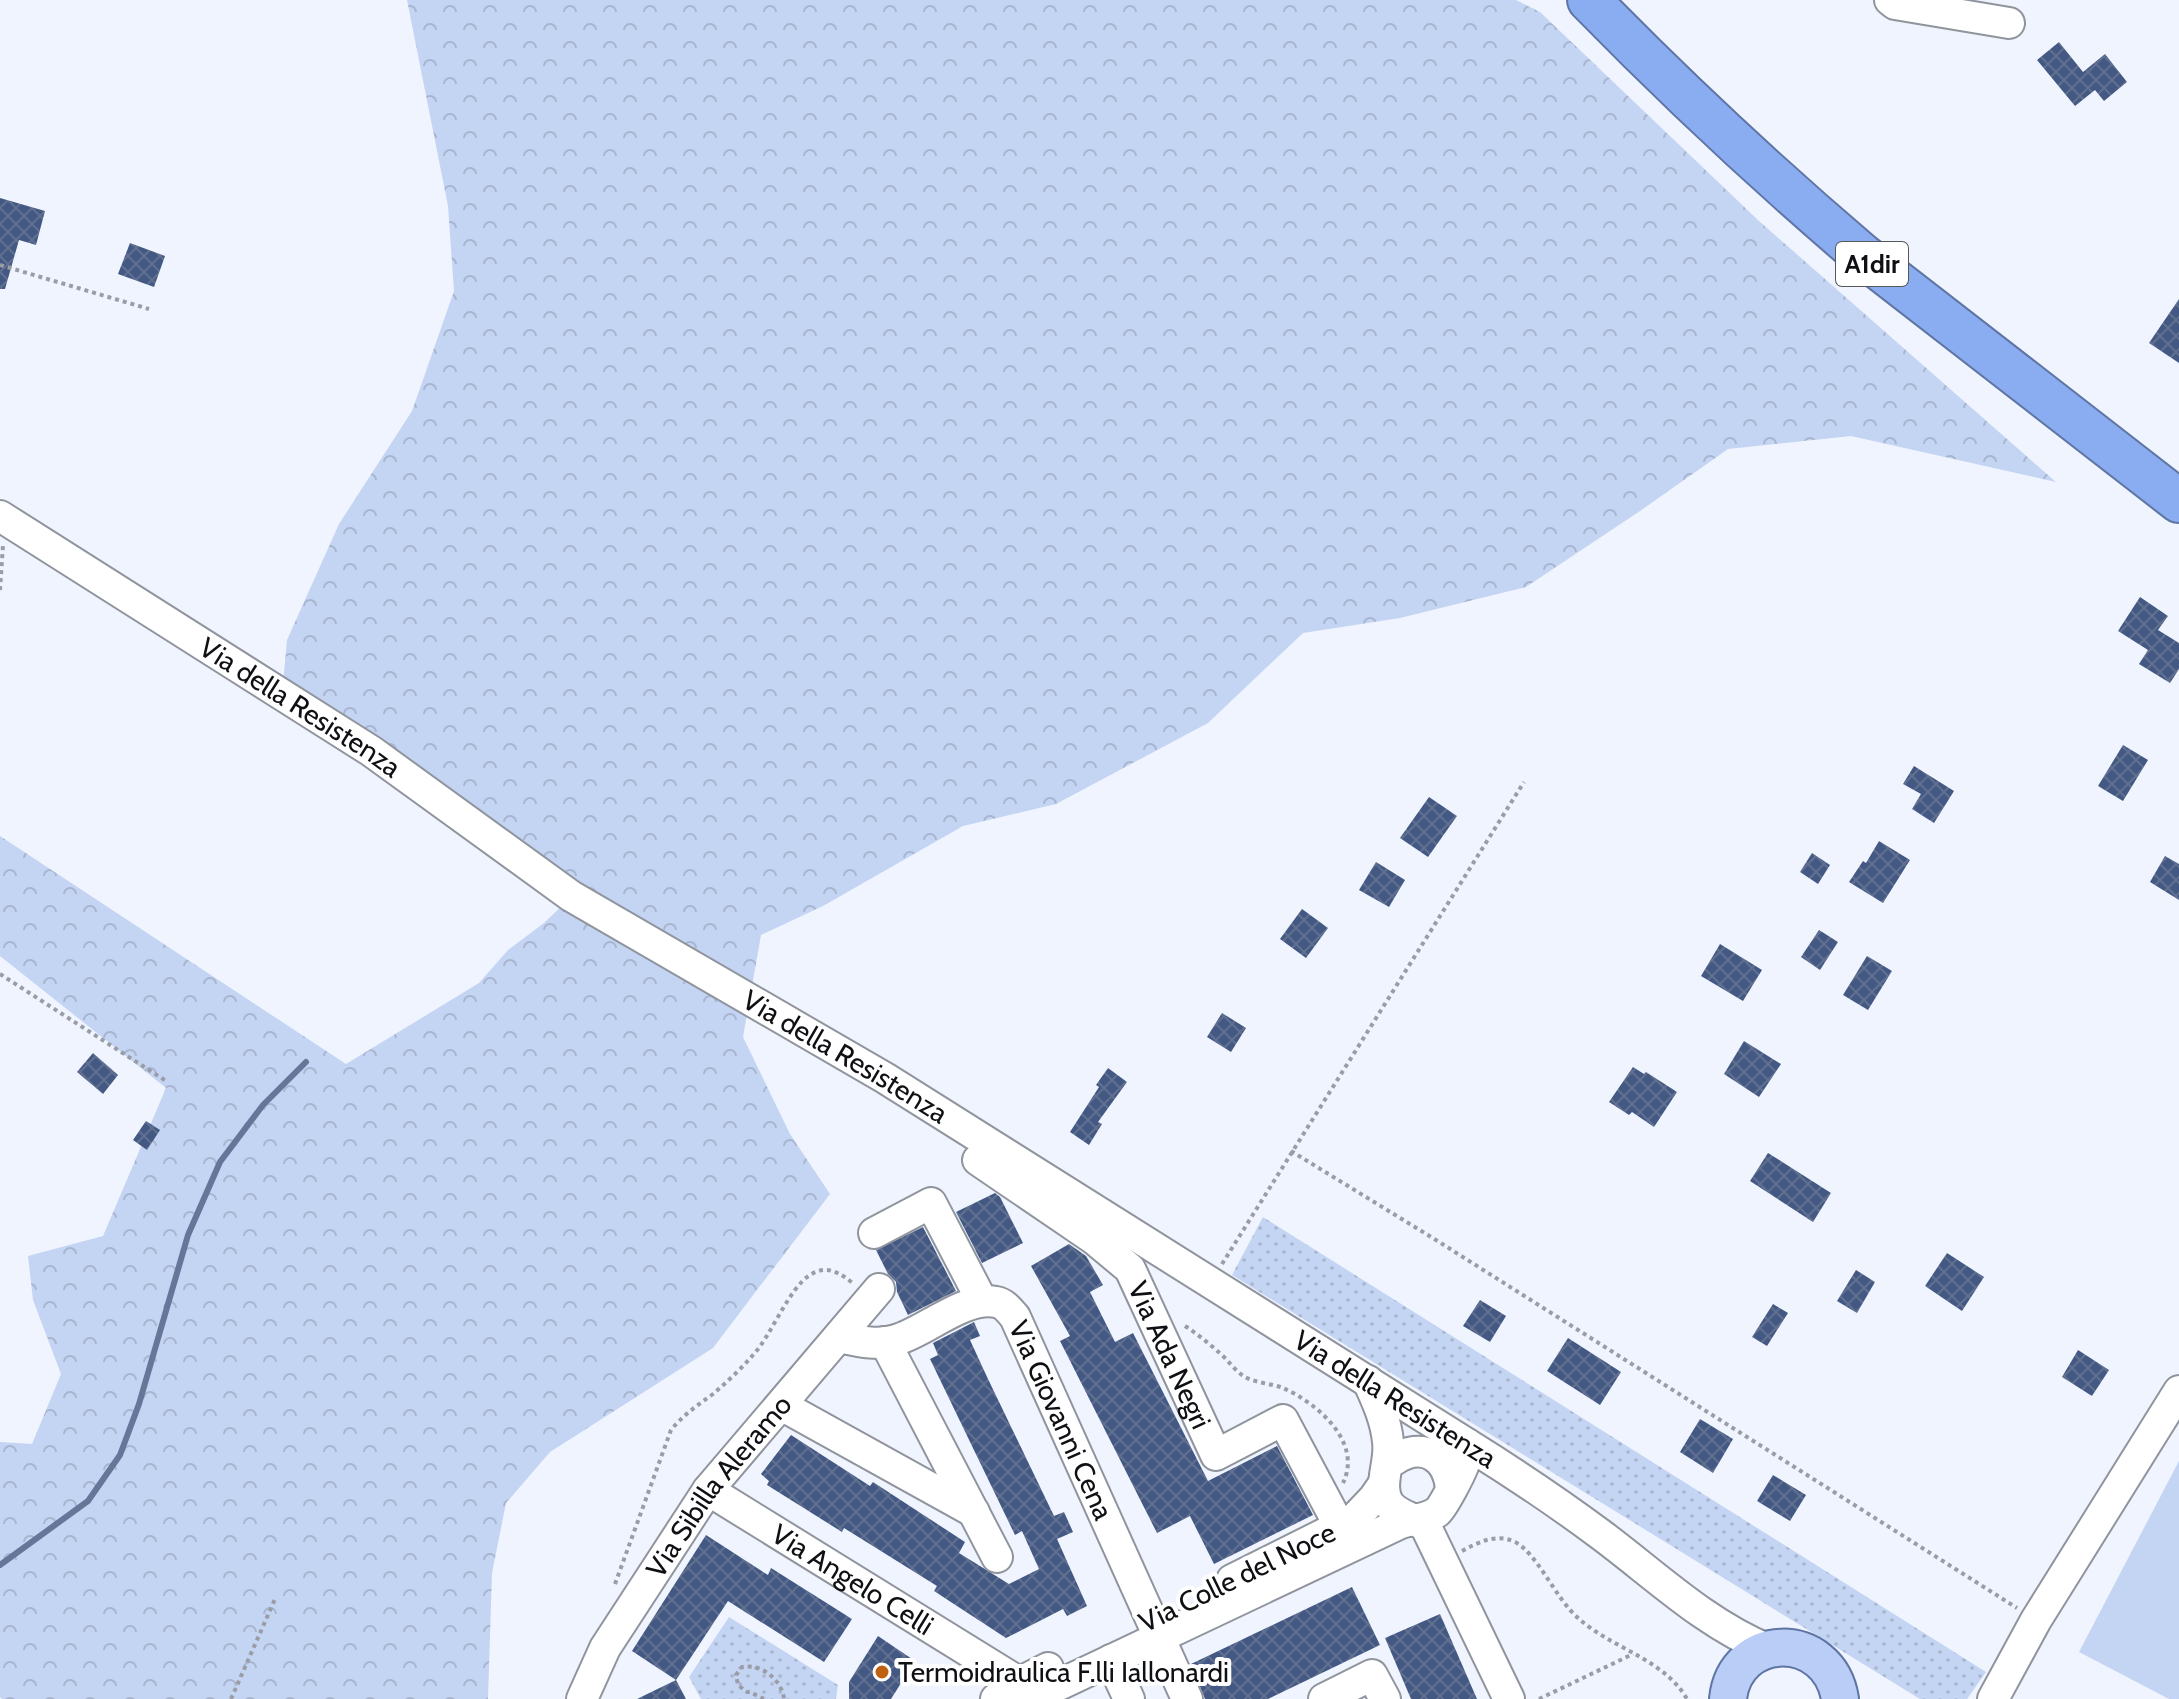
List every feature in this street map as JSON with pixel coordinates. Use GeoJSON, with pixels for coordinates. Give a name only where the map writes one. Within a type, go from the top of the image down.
{"type":"FeatureCollection","features":[{"type":"Feature","properties":{"kind":"highway","name":"A1dir"},"geometry":{"type":"LineString","coordinates":[[1589,0],[1816,217],[1901,287],[2179,501]]}},
{"type":"Feature","properties":{"kind":"highway","name":"A1dir"},"geometry":{"type":"LineString","coordinates":[[1626,0],[1744,116],[1837,198],[2179,465]]}},
{"type":"Feature","properties":{"kind":"main road"},"geometry":{"type":"LineString","coordinates":[[1730,1689],[1747,1661],[1767,1649],[1787,1647],[1806,1651],[1822,1662],[1834,1677],[1842,1698]]}},
{"type":"Feature","properties":{"kind":"street"},"geometry":{"type":"LineString","coordinates":[[1890,0],[1895,4],[2009,23]]}},
{"type":"Feature","properties":{"kind":"street","name":"Via della Resistenza"},"geometry":{"type":"LineString","coordinates":[[2,517],[371,751],[571,896],[885,1078],[1368,1381],[1521,1478],[1600,1533],[1730,1632],[1767,1649]]}},
{"type":"Feature","properties":{"kind":"street","name":"Via Ada Negri"},"geometry":{"type":"LineString","coordinates":[[979,1137],[972,1148],[976,1159],[1094,1239],[1130,1269],[1216,1455],[1283,1420],[1340,1527]]}},
{"type":"Feature","properties":{"kind":"street"},"geometry":{"type":"LineString","coordinates":[[874,1233],[942,1197],[982,1301]]}},
{"type":"Feature","properties":{"kind":"street","name":"Via Sibilla Aleramo"},"geometry":{"type":"LineString","coordinates":[[582,1699],[605,1648],[708,1490],[875,1293]]}},
{"type":"Feature","properties":{"kind":"street","name":"Via Giovanni Cena"},"geometry":{"type":"LineString","coordinates":[[839,1337],[870,1343],[897,1340],[982,1301],[1005,1306],[1015,1317],[1187,1699]]}},
{"type":"Feature","properties":{"kind":"street"},"geometry":{"type":"LineString","coordinates":[[885,1342],[997,1557]]}},
{"type":"Feature","properties":{"kind":"street"},"geometry":{"type":"LineString","coordinates":[[1368,1381],[1380,1407],[1389,1444],[1387,1500],[1403,1516],[1426,1527],[1509,1699]]}},
{"type":"Feature","properties":{"kind":"street"},"geometry":{"type":"LineString","coordinates":[[1993,1699],[2036,1620],[2179,1391]]}},
{"type":"Feature","properties":{"kind":"street"},"geometry":{"type":"LineString","coordinates":[[781,1405],[974,1512]]}},
{"type":"Feature","properties":{"kind":"street","name":"Via Colle del Noce"},"geometry":{"type":"LineString","coordinates":[[1021,1694],[1155,1628],[1354,1519],[1365,1509],[1403,1446],[1435,1424]]}},
{"type":"Feature","properties":{"kind":"street"},"geometry":{"type":"LineString","coordinates":[[1441,1558],[1437,1526],[1465,1462],[1467,1444]]}},
{"type":"Feature","properties":{"kind":"street"},"geometry":{"type":"LineString","coordinates":[[1388,1472],[1407,1453],[1434,1456],[1448,1472],[1447,1498]]}},
{"type":"Feature","properties":{"kind":"street","name":"Via Colle del Noce"},"geometry":{"type":"LineString","coordinates":[[1021,1694],[1111,1660],[1155,1628],[1401,1523],[1427,1517],[1447,1498],[1489,1477],[1521,1478]]}},
{"type":"Feature","properties":{"kind":"street","name":"Via Angelo Celli"},"geometry":{"type":"LineString","coordinates":[[708,1490],[1021,1694]]}},
{"type":"Feature","properties":{"kind":"street","name":"Via della Resistenza"},"geometry":{"type":"LineString","coordinates":[[1686,1601],[1721,1642],[1728,1659],[1730,1689]]}},
{"type":"Feature","properties":{"kind":"street"},"geometry":{"type":"LineString","coordinates":[[1111,1660],[1129,1699]]}},
{"type":"Feature","properties":{"kind":"street"},"geometry":{"type":"LineString","coordinates":[[1324,1699],[1372,1675],[1385,1699]]}},
{"type":"Feature","properties":{"kind":"path"},"geometry":{"type":"LineString","coordinates":[[0,265],[149,309]]}},
{"type":"Feature","properties":{"kind":"path"},"geometry":{"type":"LineString","coordinates":[[0,590],[2,517]]}},
{"type":"Feature","properties":{"kind":"path"},"geometry":{"type":"LineString","coordinates":[[1210,1283],[1524,782]]}},
{"type":"Feature","properties":{"kind":"path"},"geometry":{"type":"LineString","coordinates":[[0,974],[166,1081]]}},
{"type":"Feature","properties":{"kind":"path"},"geometry":{"type":"LineString","coordinates":[[1291,1151],[2036,1620]]}},
{"type":"Feature","properties":{"kind":"path"},"geometry":{"type":"LineString","coordinates":[[614,1588],[671,1430],[678,1421],[715,1392],[754,1354],[789,1299],[809,1276],[820,1270],[836,1272],[875,1293]]}},
{"type":"Feature","properties":{"kind":"path"},"geometry":{"type":"LineString","coordinates":[[1441,1558],[1486,1540],[1504,1538],[1513,1541],[1528,1551],[1577,1618],[1674,1681],[1687,1699]]}},
{"type":"Feature","properties":{"kind":"path"},"geometry":{"type":"LineString","coordinates":[[231,1699],[275,1599]]}},
{"type":"Feature","properties":{"kind":"path"},"geometry":{"type":"LineString","coordinates":[[1539,1699],[1633,1654]]}},
{"type":"Feature","properties":{"kind":"path"},"geometry":{"type":"LineString","coordinates":[[760,1698],[738,1685],[736,1675],[742,1667],[753,1665],[764,1671],[780,1684],[783,1698]]}},
{"type":"Feature","properties":{"kind":"green space"},"geometry":{"type":"Polygon","coordinates":[[[407,0],[1516,0],[1540,12],[1759,221],[2056,482],[1851,436],[1728,449],[1526,587],[1400,618],[1303,633],[1208,723],[1056,804],[963,826],[823,906],[761,935],[743,1037],[790,1134],[830,1194],[713,1348],[550,1452],[506,1503],[492,1573],[488,1699],[2,1699],[0,1442],[32,1444],[61,1374],[33,1300],[28,1256],[103,1236],[166,1088],[0,956],[0,836],[346,1064],[479,983],[508,950],[544,923],[571,897],[282,695],[287,640],[339,524],[412,411],[454,291],[448,206],[407,0]]]}},
{"type":"Feature","properties":{"kind":"green space"},"geometry":{"type":"Polygon","coordinates":[[[1263,1217],[1986,1672],[1967,1699],[1920,1699],[1232,1275],[1263,1217]]]}},
{"type":"Feature","properties":{"kind":"green space"},"geometry":{"type":"Polygon","coordinates":[[[2179,1461],[2179,1699],[2169,1699],[2079,1652],[2179,1461]]]}},
{"type":"Feature","properties":{"kind":"green space"},"geometry":{"type":"Polygon","coordinates":[[[729,1617],[838,1685],[836,1699],[701,1699],[689,1677],[729,1617]]]}},
{"type":"Feature","properties":{"kind":"building"},"geometry":{"type":"Polygon","coordinates":[[[2059,42],[2083,72],[2105,54],[2127,82],[2104,101],[2095,90],[2075,106],[2037,60],[2059,42]]]}},
{"type":"Feature","properties":{"kind":"building"},"geometry":{"type":"Polygon","coordinates":[[[0,198],[45,211],[36,245],[19,240],[5,289],[0,289],[0,198]]]}},
{"type":"Feature","properties":{"kind":"building"},"geometry":{"type":"Polygon","coordinates":[[[130,243],[165,256],[154,287],[118,274],[130,243]]]}},
{"type":"Feature","properties":{"kind":"building"},"geometry":{"type":"Polygon","coordinates":[[[2179,299],[2179,363],[2149,343],[2179,299]]]}},
{"type":"Feature","properties":{"kind":"building"},"geometry":{"type":"Polygon","coordinates":[[[2140,597],[2168,616],[2158,630],[2179,643],[2179,669],[2170,683],[2139,664],[2148,650],[2118,631],[2140,597]]]}},
{"type":"Feature","properties":{"kind":"building"},"geometry":{"type":"Polygon","coordinates":[[[2123,745],[2148,760],[2123,801],[2098,786],[2123,745]]]}},
{"type":"Feature","properties":{"kind":"building"},"geometry":{"type":"Polygon","coordinates":[[[1914,766],[1954,791],[1934,823],[1912,809],[1921,794],[1903,784],[1914,766]]]}},
{"type":"Feature","properties":{"kind":"building"},"geometry":{"type":"Polygon","coordinates":[[[1429,797],[1457,816],[1428,857],[1400,838],[1429,797]]]}},
{"type":"Feature","properties":{"kind":"building"},"geometry":{"type":"Polygon","coordinates":[[[1879,841],[1910,860],[1883,903],[1849,882],[1863,861],[1866,863],[1879,841]]]}},
{"type":"Feature","properties":{"kind":"building"},"geometry":{"type":"Polygon","coordinates":[[[1812,853],[1830,865],[1818,884],[1800,872],[1812,853]]]}},
{"type":"Feature","properties":{"kind":"building"},"geometry":{"type":"Polygon","coordinates":[[[2165,856],[2179,864],[2179,900],[2150,882],[2165,856]]]}},
{"type":"Feature","properties":{"kind":"building"},"geometry":{"type":"Polygon","coordinates":[[[1376,862],[1405,880],[1389,907],[1359,890],[1376,862]]]}},
{"type":"Feature","properties":{"kind":"building"},"geometry":{"type":"Polygon","coordinates":[[[1302,909],[1328,928],[1306,958],[1280,939],[1302,909]]]}},
{"type":"Feature","properties":{"kind":"building"},"geometry":{"type":"Polygon","coordinates":[[[1819,930],[1838,942],[1820,970],[1801,957],[1819,930]]]}},
{"type":"Feature","properties":{"kind":"building"},"geometry":{"type":"Polygon","coordinates":[[[1720,944],[1762,970],[1743,1001],[1701,976],[1720,944]]]}},
{"type":"Feature","properties":{"kind":"building"},"geometry":{"type":"Polygon","coordinates":[[[1867,956],[1892,971],[1868,1010],[1843,995],[1867,956]]]}},
{"type":"Feature","properties":{"kind":"building"},"geometry":{"type":"Polygon","coordinates":[[[1222,1013],[1246,1028],[1231,1052],[1207,1037],[1222,1013]]]}},
{"type":"Feature","properties":{"kind":"building"},"geometry":{"type":"Polygon","coordinates":[[[1744,1041],[1781,1064],[1759,1097],[1724,1074],[1744,1041]]]}},
{"type":"Feature","properties":{"kind":"building"},"geometry":{"type":"Polygon","coordinates":[[[93,1053],[118,1075],[103,1094],[77,1072],[93,1053]]]}},
{"type":"Feature","properties":{"kind":"building"},"geometry":{"type":"Polygon","coordinates":[[[1633,1067],[1677,1092],[1654,1127],[1632,1112],[1629,1115],[1609,1102],[1633,1067]]]}},
{"type":"Feature","properties":{"kind":"building"},"geometry":{"type":"Polygon","coordinates":[[[1108,1068],[1127,1082],[1098,1122],[1102,1124],[1089,1145],[1070,1132],[1108,1068]]]}},
{"type":"Feature","properties":{"kind":"building"},"geometry":{"type":"Polygon","coordinates":[[[146,1121],[160,1130],[147,1150],[133,1140],[146,1121]]]}},
{"type":"Feature","properties":{"kind":"building"},"geometry":{"type":"Polygon","coordinates":[[[1768,1153],[1831,1193],[1813,1222],[1750,1181],[1768,1153]]]}},
{"type":"Feature","properties":{"kind":"building"},"geometry":{"type":"Polygon","coordinates":[[[995,1193],[1000,1197],[1023,1243],[982,1263],[956,1212],[995,1193]]]}},
{"type":"Feature","properties":{"kind":"building"},"geometry":{"type":"Polygon","coordinates":[[[923,1227],[956,1291],[908,1315],[897,1292],[896,1282],[888,1274],[876,1250],[923,1227]]]}},
{"type":"Feature","properties":{"kind":"building"},"geometry":{"type":"Polygon","coordinates":[[[1069,1244],[1086,1256],[1103,1285],[1090,1292],[1115,1342],[1133,1333],[1208,1481],[1277,1446],[1313,1515],[1214,1564],[1190,1516],[1157,1533],[1060,1341],[1070,1336],[1031,1266],[1069,1244]]]}},
{"type":"Feature","properties":{"kind":"building"},"geometry":{"type":"Polygon","coordinates":[[[1947,1253],[1984,1277],[1962,1311],[1925,1286],[1947,1253]]]}},
{"type":"Feature","properties":{"kind":"building"},"geometry":{"type":"Polygon","coordinates":[[[1856,1270],[1875,1282],[1857,1313],[1837,1301],[1856,1270]]]}},
{"type":"Feature","properties":{"kind":"building"},"geometry":{"type":"Polygon","coordinates":[[[1480,1300],[1506,1316],[1490,1342],[1463,1326],[1480,1300]]]}},
{"type":"Feature","properties":{"kind":"building"},"geometry":{"type":"Polygon","coordinates":[[[1773,1304],[1788,1313],[1767,1346],[1752,1337],[1773,1304]]]}},
{"type":"Feature","properties":{"kind":"building"},"geometry":{"type":"Polygon","coordinates":[[[974,1322],[980,1336],[970,1340],[988,1379],[1054,1516],[1064,1512],[1073,1532],[1057,1539],[1087,1606],[1067,1616],[1063,1609],[1006,1638],[934,1591],[937,1586],[767,1485],[769,1481],[761,1474],[791,1435],[870,1486],[873,1482],[965,1542],[959,1553],[1009,1584],[1039,1569],[1022,1531],[1015,1535],[930,1359],[938,1355],[933,1343],[974,1322]]]}},
{"type":"Feature","properties":{"kind":"building"},"geometry":{"type":"Polygon","coordinates":[[[1568,1338],[1621,1372],[1600,1405],[1547,1371],[1568,1338]]]}},
{"type":"Feature","properties":{"kind":"building"},"geometry":{"type":"Polygon","coordinates":[[[2078,1350],[2109,1370],[2092,1396],[2062,1377],[2078,1350]]]}},
{"type":"Feature","properties":{"kind":"building"},"geometry":{"type":"Polygon","coordinates":[[[1700,1419],[1733,1439],[1713,1473],[1680,1452],[1700,1419]]]}},
{"type":"Feature","properties":{"kind":"building"},"geometry":{"type":"Polygon","coordinates":[[[1773,1475],[1806,1495],[1790,1521],[1757,1501],[1773,1475]]]}},
{"type":"Feature","properties":{"kind":"building"},"geometry":{"type":"Polygon","coordinates":[[[706,1535],[768,1575],[771,1568],[852,1619],[824,1662],[728,1601],[676,1680],[632,1651],[706,1535]]]}},
{"type":"Feature","properties":{"kind":"building"},"geometry":{"type":"Polygon","coordinates":[[[1352,1587],[1380,1645],[1268,1699],[1205,1699],[1191,1664],[1352,1587]]]}},
{"type":"Feature","properties":{"kind":"building"},"geometry":{"type":"Polygon","coordinates":[[[1440,1614],[1477,1699],[1411,1699],[1385,1638],[1440,1614]]]}},
{"type":"Feature","properties":{"kind":"building","name":"Termoidraulica F.lli Iallonardi"},"geometry":{"type":"Polygon","coordinates":[[[878,1636],[915,1661],[891,1699],[849,1699],[849,1682],[878,1636]]]}},
{"type":"Feature","properties":{"kind":"building"},"geometry":{"type":"Polygon","coordinates":[[[676,1680],[686,1699],[637,1699],[676,1680]]]}},
{"type":"Feature","properties":{"kind":"waterway"},"geometry":{"type":"LineString","coordinates":[[0,1565],[88,1501],[120,1455],[139,1404],[188,1235],[220,1162],[263,1105],[306,1062]]}},
{"type":"Feature","properties":{"kind":"place","name":"Termoidraulica F.lli Iallonardi"},"geometry":{"type":"Point","coordinates":[882,1672]}}]}
